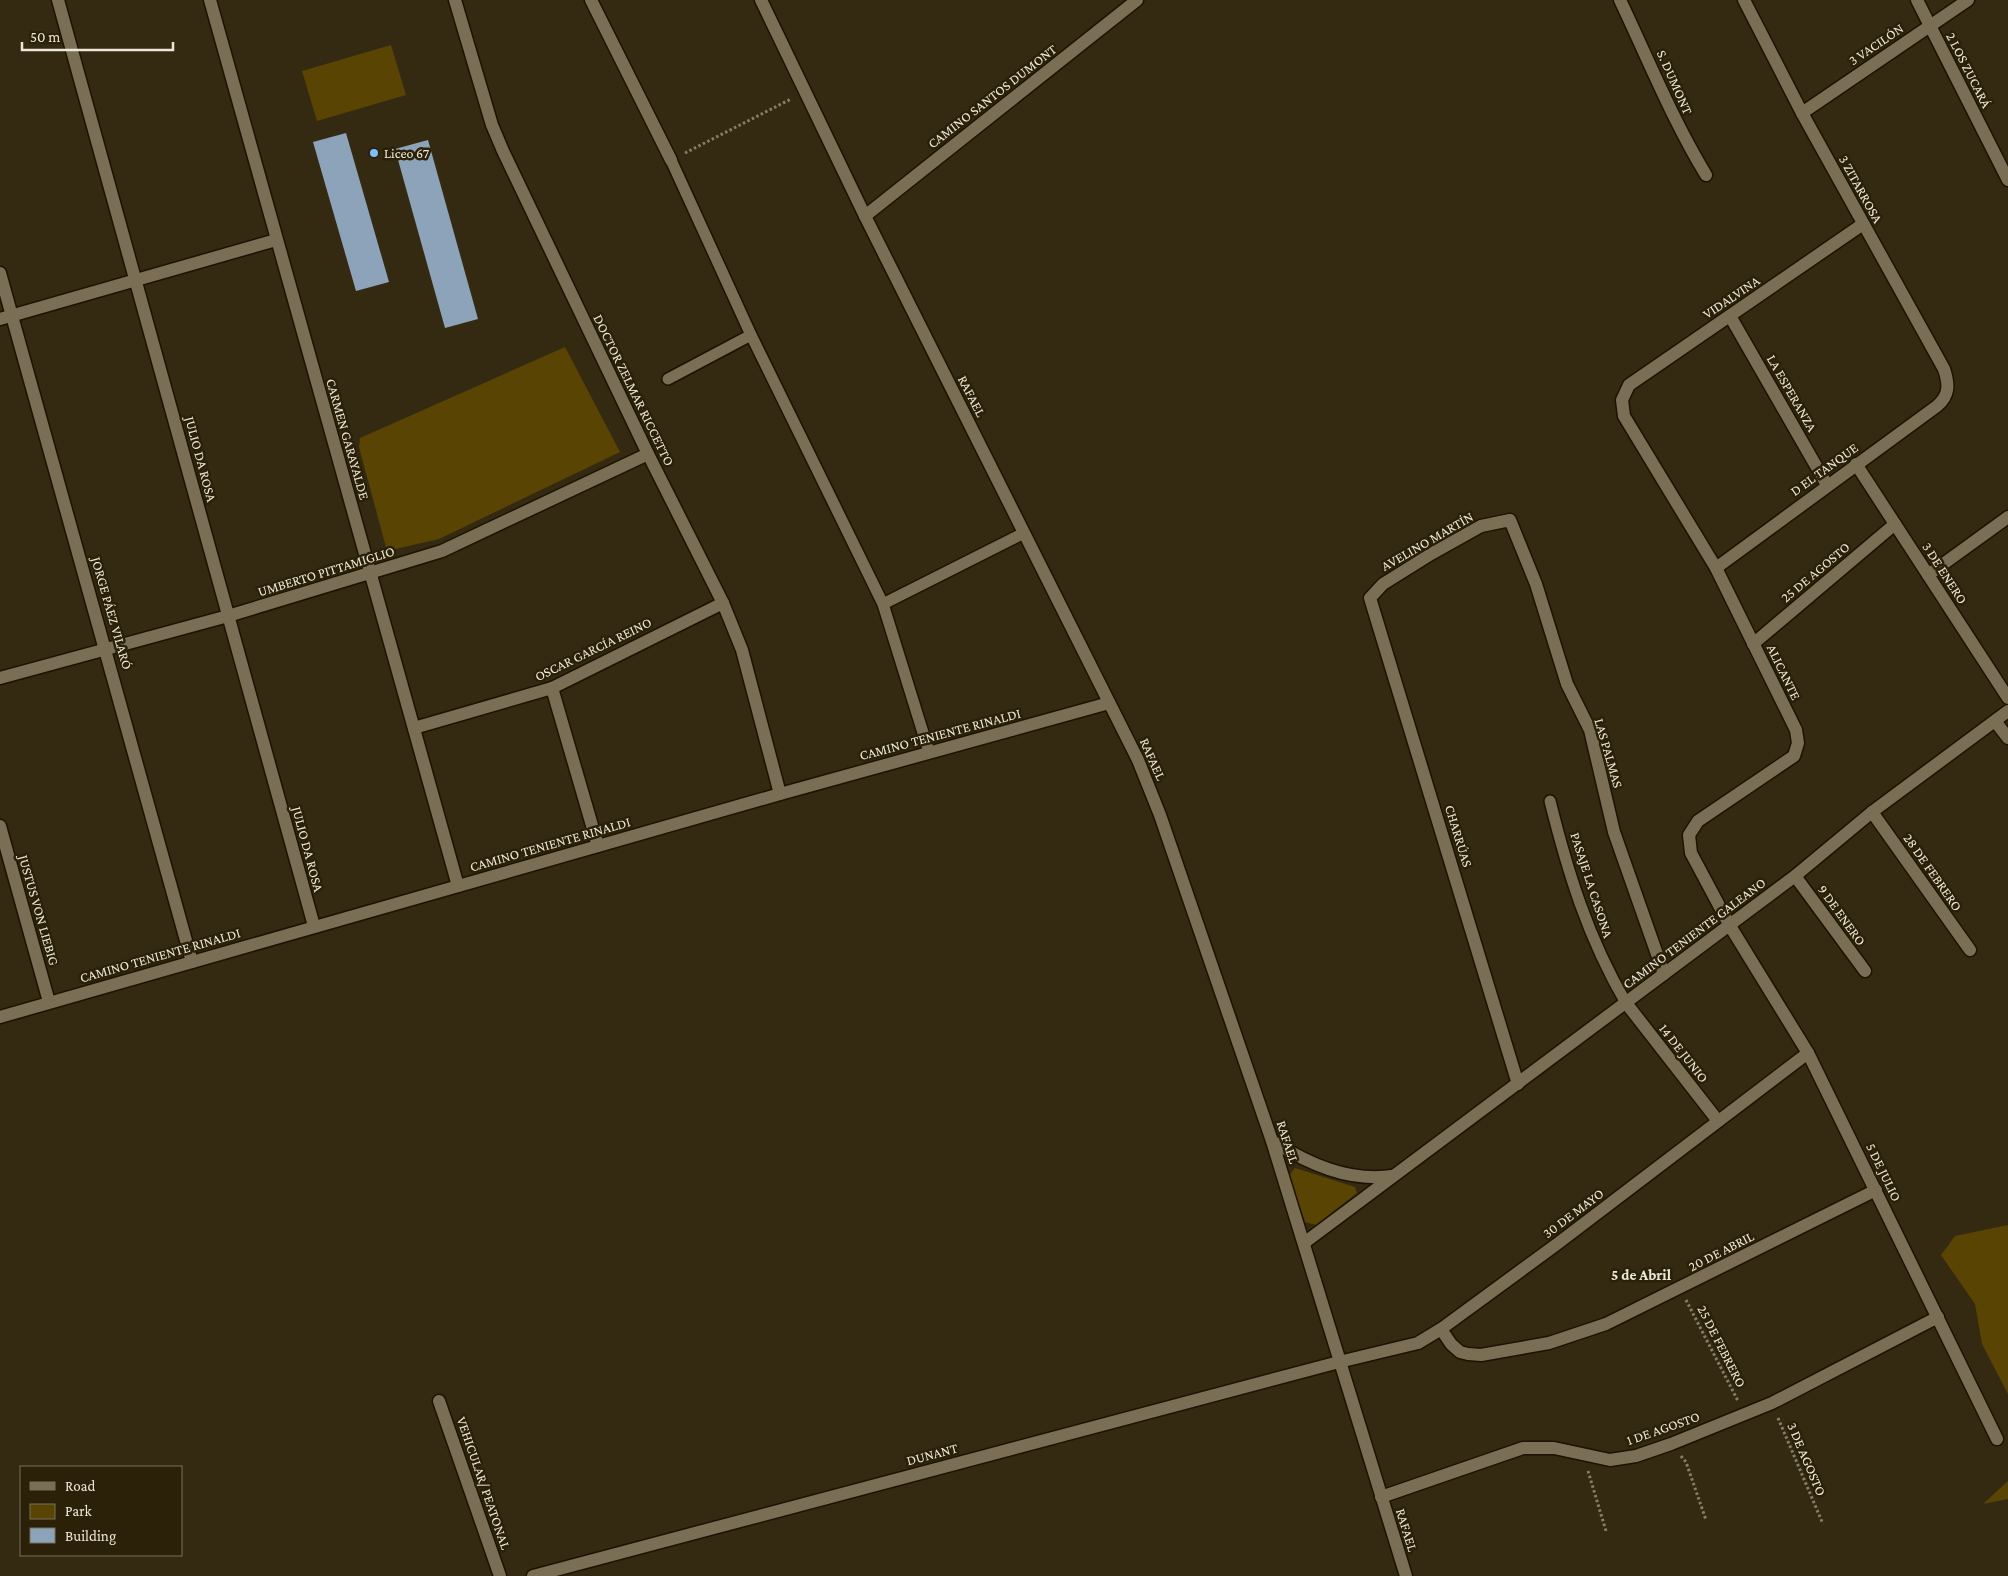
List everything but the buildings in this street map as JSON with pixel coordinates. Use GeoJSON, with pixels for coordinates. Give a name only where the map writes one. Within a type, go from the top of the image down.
{"type":"FeatureCollection","features":[{"type":"Feature","properties":{"kind":"street","name":"JULIO DA ROSA"},"geometry":{"type":"LineString","coordinates":[[58,0],[314,926]]}},
{"type":"Feature","properties":{"kind":"street","name":"CARMEN GARAYALDE"},"geometry":{"type":"LineString","coordinates":[[210,0],[458,886]]}},
{"type":"Feature","properties":{"kind":"street","name":"DOCTOR ZELMAR RICCETTO"},"geometry":{"type":"LineString","coordinates":[[455,0],[492,125],[503,151],[648,454],[723,603],[742,650],[780,794]]}},
{"type":"Feature","properties":{"kind":"street"},"geometry":{"type":"LineString","coordinates":[[591,0],[670,160]]}},
{"type":"Feature","properties":{"kind":"street","name":"RAFAEL"},"geometry":{"type":"LineString","coordinates":[[761,0],[865,216],[1138,760],[1160,815],[1272,1141],[1406,1576]]}},
{"type":"Feature","properties":{"kind":"street","name":"CAMINO SANTOS DUMONT"},"geometry":{"type":"LineString","coordinates":[[865,216],[1137,0]]}},
{"type":"Feature","properties":{"kind":"street","name":"S. DUMONT"},"geometry":{"type":"LineString","coordinates":[[1620,0],[1682,136],[1706,175]]}},
{"type":"Feature","properties":{"kind":"street","name":"3 ZITARROSA"},"geometry":{"type":"LineString","coordinates":[[1744,0],[1802,113],[1944,369],[1948,382],[1947,392]]}},
{"type":"Feature","properties":{"kind":"street","name":"2 LOS ZUCARÁ"},"geometry":{"type":"LineString","coordinates":[[1918,0],[2008,180]]}},
{"type":"Feature","properties":{"kind":"street","name":"3 VACILÓN"},"geometry":{"type":"LineString","coordinates":[[1802,113],[1968,0]]}},
{"type":"Feature","properties":{"kind":"street","name":"VIDALVINA"},"geometry":{"type":"LineString","coordinates":[[1622,400],[1629,385],[1863,224]]}},
{"type":"Feature","properties":{"kind":"street"},"geometry":{"type":"LineString","coordinates":[[6,317],[276,240]]}},
{"type":"Feature","properties":{"kind":"street","name":"JORGE PÁEZ VILARÓ"},"geometry":{"type":"LineString","coordinates":[[0,273],[6,317],[106,649],[192,962]]}},
{"type":"Feature","properties":{"kind":"street","name":"LA ESPERANZA"},"geometry":{"type":"LineString","coordinates":[[1730,316],[1827,485]]}},
{"type":"Feature","properties":{"kind":"street","name":"D EL TANQUE"},"geometry":{"type":"LineString","coordinates":[[1716,568],[1937,406],[1944,400],[1947,392]]}},
{"type":"Feature","properties":{"kind":"street","name":"ALICANTE"},"geometry":{"type":"LineString","coordinates":[[1622,400],[1624,416],[1716,568],[1796,730],[1798,743],[1794,756],[1698,821],[1690,835],[1691,853],[1730,926]]}},
{"type":"Feature","properties":{"kind":"street","name":"UMBERTO PITTAMIGLIO"},"geometry":{"type":"LineString","coordinates":[[0,678],[228,616],[442,552],[648,454]]}},
{"type":"Feature","properties":{"kind":"street","name":"3 DE ENERO"},"geometry":{"type":"LineString","coordinates":[[1856,464],[2008,698]]}},
{"type":"Feature","properties":{"kind":"street"},"geometry":{"type":"LineString","coordinates":[[1928,575],[2008,518]]}},
{"type":"Feature","properties":{"kind":"street","name":"LAS PALMAS"},"geometry":{"type":"LineString","coordinates":[[1504,521],[1510,520],[1518,536],[1536,584],[1567,684],[1590,730],[1614,832],[1664,974]]}},
{"type":"Feature","properties":{"kind":"street","name":"AVELINO MARTÍN"},"geometry":{"type":"LineString","coordinates":[[1370,598],[1383,584],[1431,554],[1481,526],[1504,521]]}},
{"type":"Feature","properties":{"kind":"street","name":"25 DE AGOSTO"},"geometry":{"type":"LineString","coordinates":[[1754,644],[1896,524]]}},
{"type":"Feature","properties":{"kind":"street","name":"CHARRÚAS"},"geometry":{"type":"LineString","coordinates":[[1370,598],[1518,1084]]}},
{"type":"Feature","properties":{"kind":"street","name":"OSCAR GARCÍA REINO"},"geometry":{"type":"LineString","coordinates":[[414,728],[552,688],[723,603]]}},
{"type":"Feature","properties":{"kind":"street"},"geometry":{"type":"LineString","coordinates":[[552,688],[598,846]]}},
{"type":"Feature","properties":{"kind":"street","name":"CAMINO TENIENTE RINALDI"},"geometry":{"type":"LineString","coordinates":[[0,1017],[928,752],[1109,703]]}},
{"type":"Feature","properties":{"kind":"street","name":"CAMINO TENIENTE GALEANO"},"geometry":{"type":"LineString","coordinates":[[1304,1243],[1730,926],[1795,876],[1872,812],[2008,711]]}},
{"type":"Feature","properties":{"kind":"street"},"geometry":{"type":"LineString","coordinates":[[1995,721],[2008,738]]}},
{"type":"Feature","properties":{"kind":"street","name":"28 DE FEBRERO"},"geometry":{"type":"LineString","coordinates":[[1872,812],[1970,950]]}},
{"type":"Feature","properties":{"kind":"street","name":"JUSTUS VON LIEBIG"},"geometry":{"type":"LineString","coordinates":[[0,826],[49,1002]]}},
{"type":"Feature","properties":{"kind":"street","name":"9 DE ENERO"},"geometry":{"type":"LineString","coordinates":[[1795,876],[1864,971]]}},
{"type":"Feature","properties":{"kind":"street","name":"5 DE JULIO"},"geometry":{"type":"LineString","coordinates":[[1730,926],[1808,1054],[1997,1439]]}},
{"type":"Feature","properties":{"kind":"street","name":"14 DE JUNIO"},"geometry":{"type":"LineString","coordinates":[[1626,1003],[1718,1121]]}},
{"type":"Feature","properties":{"kind":"street","name":"30 DE MAYO"},"geometry":{"type":"LineString","coordinates":[[1339,1362],[1418,1343],[1441,1329],[1557,1244],[1808,1054]]}},
{"type":"Feature","properties":{"kind":"street"},"geometry":{"type":"LineString","coordinates":[[1272,1141],[1299,1158],[1355,1177],[1374,1179],[1395,1176]]}},
{"type":"Feature","properties":{"kind":"street","name":"20 DE ABRIL"},"geometry":{"type":"LineString","coordinates":[[1441,1329],[1451,1344],[1460,1352],[1482,1355],[1549,1343],[1606,1324],[1680,1289],[1876,1190]]}},
{"type":"Feature","properties":{"kind":"street","name":"1 DE AGOSTO"},"geometry":{"type":"LineString","coordinates":[[1381,1497],[1523,1448],[1554,1448],[1584,1456],[1610,1460],[1636,1456],[1671,1444],[1772,1403],[1938,1317]]}},
{"type":"Feature","properties":{"kind":"street","name":"DUNANT"},"geometry":{"type":"LineString","coordinates":[[533,1576],[1339,1362]]}},
{"type":"Feature","properties":{"kind":"street","name":"VEHICULAR/ PEATONAL"},"geometry":{"type":"LineString","coordinates":[[439,1401],[500,1576]]}},
{"type":"Feature","properties":{"kind":"lane"},"geometry":{"type":"LineString","coordinates":[[670,160],[751,335],[883,604],[928,752]]}},
{"type":"Feature","properties":{"kind":"lane"},"geometry":{"type":"LineString","coordinates":[[668,379],[751,335]]}},
{"type":"Feature","properties":{"kind":"lane"},"geometry":{"type":"LineString","coordinates":[[883,604],[1024,533]]}},
{"type":"Feature","properties":{"kind":"lane","name":"PASAJE LA CASONA"},"geometry":{"type":"LineString","coordinates":[[1550,801],[1585,921],[1604,966],[1626,1003]]}},
{"type":"Feature","properties":{"kind":"path"},"geometry":{"type":"LineString","coordinates":[[670,160],[805,92]]}},
{"type":"Feature","properties":{"kind":"path","name":"25 DE FEBRERO"},"geometry":{"type":"LineString","coordinates":[[1680,1289],[1744,1414]]}},
{"type":"Feature","properties":{"kind":"path","name":"3 DE AGOSTO"},"geometry":{"type":"LineString","coordinates":[[1772,1403],[1822,1524]]}},
{"type":"Feature","properties":{"kind":"path"},"geometry":{"type":"LineString","coordinates":[[1671,1444],[1686,1462],[1706,1520]]}},
{"type":"Feature","properties":{"kind":"path"},"geometry":{"type":"LineString","coordinates":[[1584,1456],[1606,1531]]}},
{"type":"Feature","properties":{"kind":"green space"},"geometry":{"type":"Polygon","coordinates":[[[391,45],[406,95],[317,121],[302,71],[391,45]]]}},
{"type":"Feature","properties":{"kind":"green space"},"geometry":{"type":"Polygon","coordinates":[[[565,347],[620,452],[439,539],[387,551],[359,447],[360,438],[565,347]]]}},
{"type":"Feature","properties":{"kind":"green space"},"geometry":{"type":"Polygon","coordinates":[[[1295,1168],[1355,1187],[1357,1193],[1316,1225],[1305,1222],[1289,1176],[1295,1168]]]}},
{"type":"Feature","properties":{"kind":"green space"},"geometry":{"type":"Polygon","coordinates":[[[2008,1225],[2008,1394],[1982,1344],[1975,1304],[1941,1255],[1955,1236],[2008,1225]]]}},
{"type":"Feature","properties":{"kind":"green space"},"geometry":{"type":"Polygon","coordinates":[[[2008,1481],[2008,1499],[1983,1504],[2008,1481]]]}},
{"type":"Feature","properties":{"kind":"place","name":"Liceo 67"},"geometry":{"type":"Point","coordinates":[374,153]}},
{"type":"Feature","properties":{"kind":"district","name":"5 de Abril"},"geometry":{"type":"Point","coordinates":[1641,1275]}}]}
